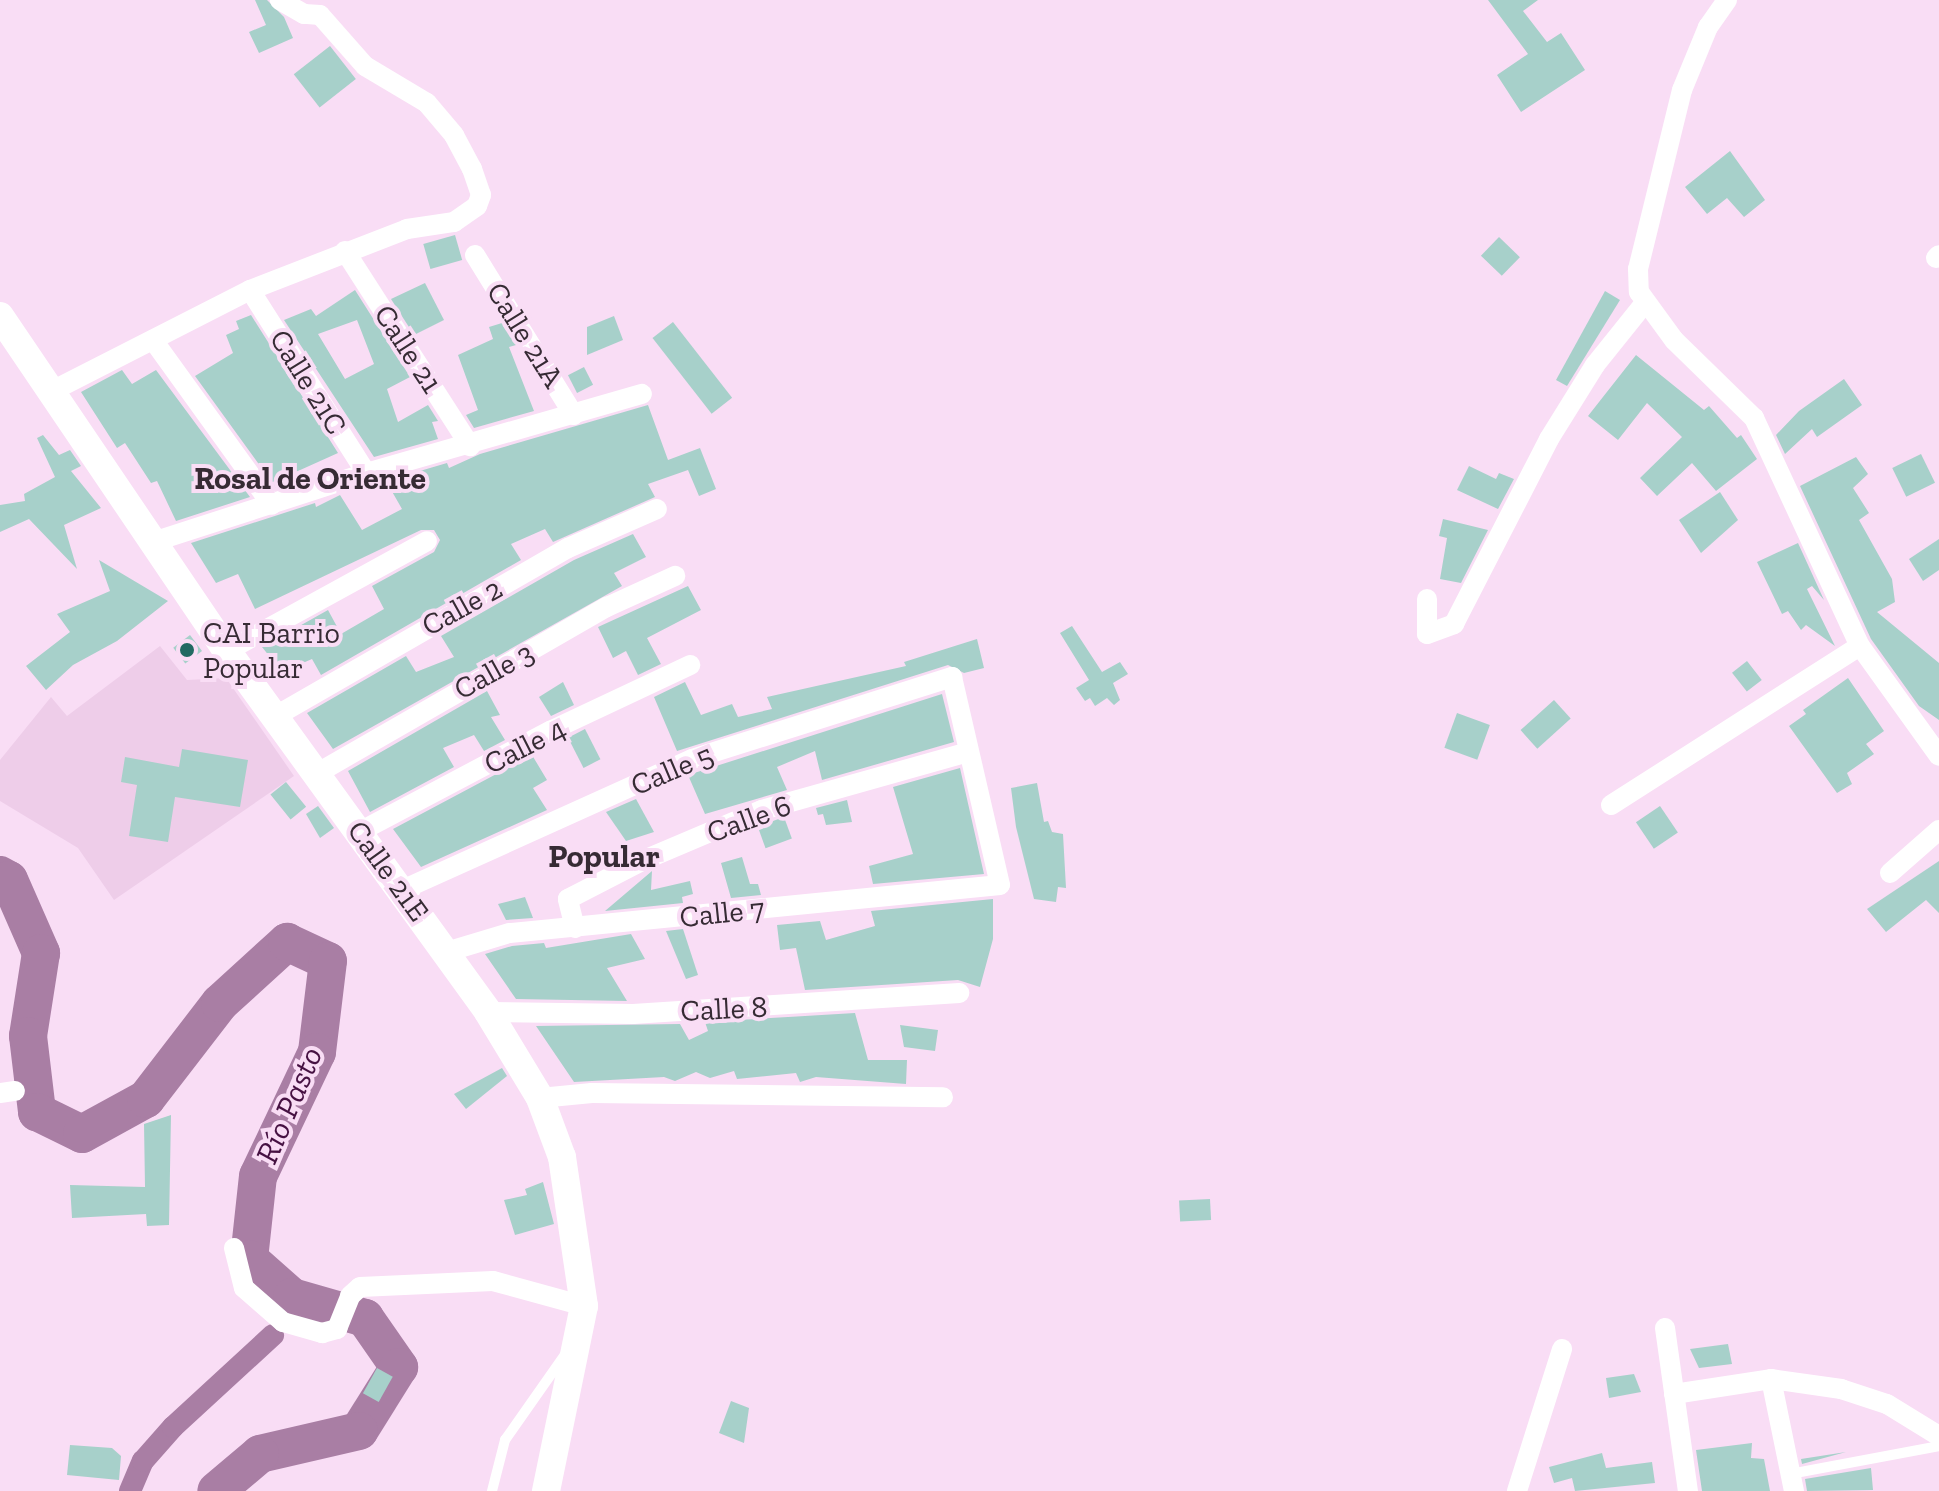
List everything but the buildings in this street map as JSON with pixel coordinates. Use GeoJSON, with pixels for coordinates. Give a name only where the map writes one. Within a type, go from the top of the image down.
{"type":"FeatureCollection","features":[{"type":"Feature","properties":{"kind":"main road","name":"Calle 21E"},"geometry":{"type":"LineString","coordinates":[[0,316],[156,541],[227,651],[361,831],[488,1012],[540,1098],[562,1157],[584,1306],[546,1491]]}},
{"type":"Feature","properties":{"kind":"street"},"geometry":{"type":"LineString","coordinates":[[52,391],[250,290],[407,229],[454,222],[477,206],[478,184],[454,135],[427,103],[365,66],[320,15],[304,14],[280,0]]}},
{"type":"Feature","properties":{"kind":"street"},"geometry":{"type":"LineString","coordinates":[[1727,0],[1708,27],[1682,90],[1638,269],[1643,305],[1754,418],[1860,646],[1936,746]]}},
{"type":"Feature","properties":{"kind":"street","name":"Calle 21"},"geometry":{"type":"LineString","coordinates":[[345,251],[470,446]]}},
{"type":"Feature","properties":{"kind":"street","name":"Calle 21A"},"geometry":{"type":"LineString","coordinates":[[475,255],[574,415]]}},
{"type":"Feature","properties":{"kind":"street","name":"Calle 21C"},"geometry":{"type":"LineString","coordinates":[[250,290],[366,473]]}},
{"type":"Feature","properties":{"kind":"street"},"geometry":{"type":"LineString","coordinates":[[1427,599],[1427,634],[1454,624],[1549,439],[1595,365],[1643,305]]}},
{"type":"Feature","properties":{"kind":"street"},"geometry":{"type":"LineString","coordinates":[[153,340],[272,505]]}},
{"type":"Feature","properties":{"kind":"street"},"geometry":{"type":"LineString","coordinates":[[156,541],[366,473],[470,446],[642,394]]}},
{"type":"Feature","properties":{"kind":"street","name":"Calle 2"},"geometry":{"type":"LineString","coordinates":[[274,717],[568,548],[657,509]]}},
{"type":"Feature","properties":{"kind":"street"},"geometry":{"type":"LineString","coordinates":[[227,651],[427,541]]}},
{"type":"Feature","properties":{"kind":"street","name":"Calle 3"},"geometry":{"type":"LineString","coordinates":[[316,774],[607,607],[675,576]]}},
{"type":"Feature","properties":{"kind":"street"},"geometry":{"type":"LineString","coordinates":[[1611,805],[1860,646]]}},
{"type":"Feature","properties":{"kind":"street","name":"Calle 4"},"geometry":{"type":"LineString","coordinates":[[361,831],[550,731],[690,665]]}},
{"type":"Feature","properties":{"kind":"street","name":"Calle 5"},"geometry":{"type":"LineString","coordinates":[[402,890],[692,759],[952,677],[968,752]]}},
{"type":"Feature","properties":{"kind":"street","name":"Calle 7"},"geometry":{"type":"LineString","coordinates":[[446,952],[509,933],[1000,885],[968,752]]}},
{"type":"Feature","properties":{"kind":"street","name":"Calle 6"},"geometry":{"type":"LineString","coordinates":[[575,928],[568,899],[644,860],[762,810],[968,752]]}},
{"type":"Feature","properties":{"kind":"street"},"geometry":{"type":"LineString","coordinates":[[1890,873],[1939,830]]}},
{"type":"Feature","properties":{"kind":"street","name":"Calle 8"},"geometry":{"type":"LineString","coordinates":[[488,1012],[633,1014],[959,993]]}},
{"type":"Feature","properties":{"kind":"street"},"geometry":{"type":"LineString","coordinates":[[540,1098],[592,1093],[943,1097]]}},
{"type":"Feature","properties":{"kind":"street"},"geometry":{"type":"LineString","coordinates":[[234,1248],[244,1288],[283,1322],[322,1333],[337,1329],[350,1296],[360,1287],[453,1280],[493,1281],[584,1306]]}},
{"type":"Feature","properties":{"kind":"street"},"geometry":{"type":"LineString","coordinates":[[1665,1328],[1688,1491]]}},
{"type":"Feature","properties":{"kind":"street"},"geometry":{"type":"LineString","coordinates":[[1517,1491],[1562,1349]]}},
{"type":"Feature","properties":{"kind":"street"},"geometry":{"type":"LineString","coordinates":[[1674,1394],[1771,1379],[1841,1389],[1887,1404],[1939,1436]]}},
{"type":"Feature","properties":{"kind":"street"},"geometry":{"type":"LineString","coordinates":[[1771,1379],[1792,1482]]}},
{"type":"Feature","properties":{"kind":"lane"},"geometry":{"type":"LineString","coordinates":[[492,1491],[505,1440],[579,1335]]}},
{"type":"Feature","properties":{"kind":"lane"},"geometry":{"type":"LineString","coordinates":[[1792,1482],[1939,1446]]}},
{"type":"Feature","properties":{"kind":"shaded area"},"geometry":{"type":"Polygon","coordinates":[[[160,646],[187,680],[226,678],[294,776],[114,900],[78,848],[0,801],[0,760],[51,697],[67,716],[160,646]]]}},
{"type":"Feature","properties":{"kind":"waterway","name":"Río Pasto"},"geometry":{"type":"LineString","coordinates":[[0,875],[9,880],[41,953],[28,1036],[37,1112],[82,1134],[146,1099],[220,1003],[287,942],[328,961],[317,1052],[258,1176],[249,1259],[292,1297],[365,1318],[399,1367],[359,1431],[260,1454],[216,1491]]}},
{"type":"Feature","properties":{"kind":"waterway"},"geometry":{"type":"LineString","coordinates":[[286,1315],[292,1297]]}},
{"type":"Feature","properties":{"kind":"waterway"},"geometry":{"type":"LineString","coordinates":[[130,1491],[143,1461],[173,1427],[273,1335]]}},
{"type":"Feature","properties":{"kind":"place","name":"CAI Barrio Popular"},"geometry":{"type":"Point","coordinates":[187,650]}},
{"type":"Feature","properties":{"kind":"district","name":"Rosal de Oriente"},"geometry":{"type":"Point","coordinates":[310,478]}},
{"type":"Feature","properties":{"kind":"district","name":"Popular"},"geometry":{"type":"Point","coordinates":[604,856]}}]}
